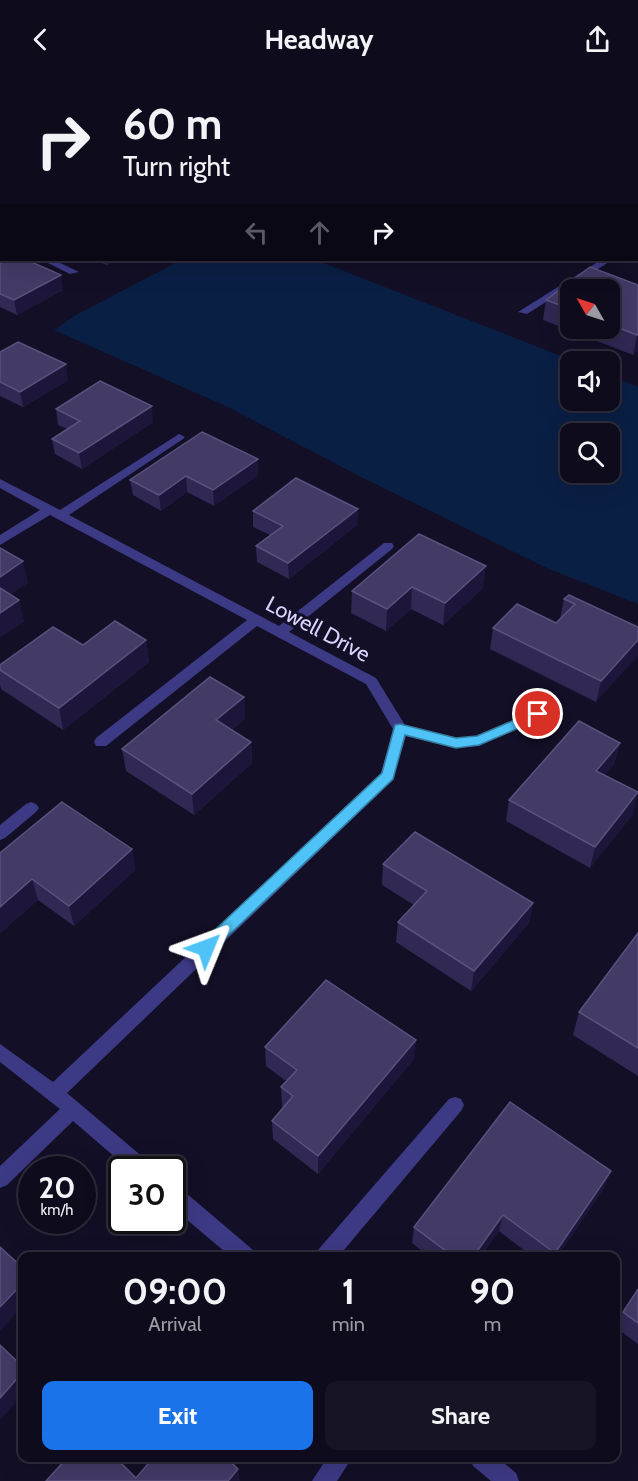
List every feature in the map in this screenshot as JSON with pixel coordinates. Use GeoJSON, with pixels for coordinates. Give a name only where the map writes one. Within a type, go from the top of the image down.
{"type":"FeatureCollection","features":[{"type":"Feature","properties":{"kind":"street"},"geometry":{"type":"LineString","coordinates":[[49,261],[74,272]]}},
{"type":"Feature","properties":{"kind":"street"},"geometry":{"type":"LineString","coordinates":[[523,312],[584,279],[606,261]]}},
{"type":"Feature","properties":{"kind":"street"},"geometry":{"type":"LineString","coordinates":[[0,541],[55,512],[179,437]]}},
{"type":"Feature","properties":{"kind":"street","name":"Lowell Drive"},"geometry":{"type":"LineString","coordinates":[[0,483],[371,681],[400,729]]}},
{"type":"Feature","properties":{"kind":"street"},"geometry":{"type":"LineString","coordinates":[[280,632],[388,546]]}},
{"type":"Feature","properties":{"kind":"street"},"geometry":{"type":"LineString","coordinates":[[101,742],[256,620]]}},
{"type":"Feature","properties":{"kind":"street"},"geometry":{"type":"LineString","coordinates":[[54,1093],[388,776],[400,729],[456,743],[479,741],[538,714]]}},
{"type":"Feature","properties":{"kind":"street"},"geometry":{"type":"LineString","coordinates":[[0,834],[31,808]]}},
{"type":"Feature","properties":{"kind":"street"},"geometry":{"type":"LineString","coordinates":[[0,1052],[54,1093],[127,1156]]}},
{"type":"Feature","properties":{"kind":"street"},"geometry":{"type":"LineString","coordinates":[[329,1252],[455,1105]]}},
{"type":"Feature","properties":{"kind":"street"},"geometry":{"type":"LineString","coordinates":[[0,1179],[73,1110]]}},
{"type":"Feature","properties":{"kind":"street"},"geometry":{"type":"LineString","coordinates":[[186,1206],[240,1252]]}},
{"type":"Feature","properties":{"kind":"street"},"geometry":{"type":"LineString","coordinates":[[323,1481],[338,1462]]}},
{"type":"Feature","properties":{"kind":"street"},"geometry":{"type":"LineString","coordinates":[[486,1462],[508,1481]]}},
{"type":"Feature","properties":{"kind":"water"},"geometry":{"type":"Polygon","coordinates":[[[179,261],[319,261],[560,356],[560,411],[620,411],[620,380],[638,387],[638,604],[549,569],[361,477],[230,408],[54,330],[76,315],[179,261]]]}},
{"type":"Feature","properties":{"kind":"building"},"geometry":{"type":"Polygon","coordinates":[[[0,261],[29,261],[61,275],[14,300],[0,294],[0,261]]]}},
{"type":"Feature","properties":{"kind":"building"},"geometry":{"type":"Polygon","coordinates":[[[590,267],[638,285],[638,334],[620,328],[620,279],[574,279],[590,267]]]}},
{"type":"Feature","properties":{"kind":"building"},"geometry":{"type":"Polygon","coordinates":[[[560,290],[560,305],[546,300],[560,290]]]}},
{"type":"Feature","properties":{"kind":"building"},"geometry":{"type":"Polygon","coordinates":[[[18,342],[66,364],[20,392],[0,382],[0,352],[18,342]]]}},
{"type":"Feature","properties":{"kind":"building"},"geometry":{"type":"Polygon","coordinates":[[[100,381],[152,406],[79,453],[52,439],[80,421],[56,409],[100,381]]]}},
{"type":"Feature","properties":{"kind":"building"},"geometry":{"type":"Polygon","coordinates":[[[202,432],[258,459],[213,490],[186,476],[159,495],[130,480],[202,432]]]}},
{"type":"Feature","properties":{"kind":"building"},"geometry":{"type":"Polygon","coordinates":[[[296,478],[358,509],[288,563],[256,546],[283,526],[253,511],[296,478]]]}},
{"type":"Feature","properties":{"kind":"building"},"geometry":{"type":"Polygon","coordinates":[[[419,534],[486,566],[445,603],[412,587],[387,609],[352,591],[419,534]]]}},
{"type":"Feature","properties":{"kind":"building"},"geometry":{"type":"Polygon","coordinates":[[[0,548],[23,561],[0,577],[0,548]]]}},
{"type":"Feature","properties":{"kind":"building"},"geometry":{"type":"Polygon","coordinates":[[[0,588],[19,600],[0,613],[0,588]]]}},
{"type":"Feature","properties":{"kind":"building"},"geometry":{"type":"Polygon","coordinates":[[[569,595],[638,627],[638,640],[601,681],[493,628],[517,604],[556,623],[575,604],[564,599],[569,595]]]}},
{"type":"Feature","properties":{"kind":"building"},"geometry":{"type":"Polygon","coordinates":[[[115,621],[146,640],[59,708],[0,670],[0,665],[53,627],[83,645],[115,621]]]}},
{"type":"Feature","properties":{"kind":"building"},"geometry":{"type":"Polygon","coordinates":[[[210,677],[244,697],[216,720],[251,742],[192,794],[122,749],[210,677]]]}},
{"type":"Feature","properties":{"kind":"building"},"geometry":{"type":"Polygon","coordinates":[[[579,721],[620,743],[596,771],[638,792],[595,847],[509,800],[579,721]]]}},
{"type":"Feature","properties":{"kind":"building"},"geometry":{"type":"Polygon","coordinates":[[[62,802],[132,849],[69,906],[32,879],[0,907],[0,853],[62,802]]]}},
{"type":"Feature","properties":{"kind":"building"},"geometry":{"type":"Polygon","coordinates":[[[415,832],[533,903],[474,971],[398,922],[427,891],[383,864],[415,832]]]}},
{"type":"Feature","properties":{"kind":"building"},"geometry":{"type":"Polygon","coordinates":[[[638,933],[638,1048],[579,1012],[638,933]]]}},
{"type":"Feature","properties":{"kind":"building"},"geometry":{"type":"Polygon","coordinates":[[[326,980],[416,1040],[318,1156],[272,1121],[293,1096],[281,1087],[297,1070],[265,1047],[326,980]]]}},
{"type":"Feature","properties":{"kind":"building"},"geometry":{"type":"Polygon","coordinates":[[[510,1102],[611,1171],[556,1252],[503,1215],[477,1252],[447,1252],[414,1227],[510,1102]]]}},
{"type":"Feature","properties":{"kind":"building"},"geometry":{"type":"Polygon","coordinates":[[[0,1247],[18,1263],[18,1288],[0,1307],[0,1247]]]}},
{"type":"Feature","properties":{"kind":"building"},"geometry":{"type":"Polygon","coordinates":[[[638,1289],[638,1323],[623,1312],[638,1289]]]}},
{"type":"Feature","properties":{"kind":"building"},"geometry":{"type":"Polygon","coordinates":[[[0,1345],[18,1362],[18,1378],[0,1398],[0,1345]]]}},
{"type":"Feature","properties":{"kind":"building"},"geometry":{"type":"Polygon","coordinates":[[[63,1462],[120,1462],[136,1478],[150,1462],[231,1462],[238,1469],[228,1481],[46,1481],[63,1462]]]}},
{"type":"Feature","properties":{"kind":"route"},"geometry":{"type":"LineString","coordinates":[[206,948],[388,776],[400,729],[456,743],[479,741],[538,714]]}}]}
